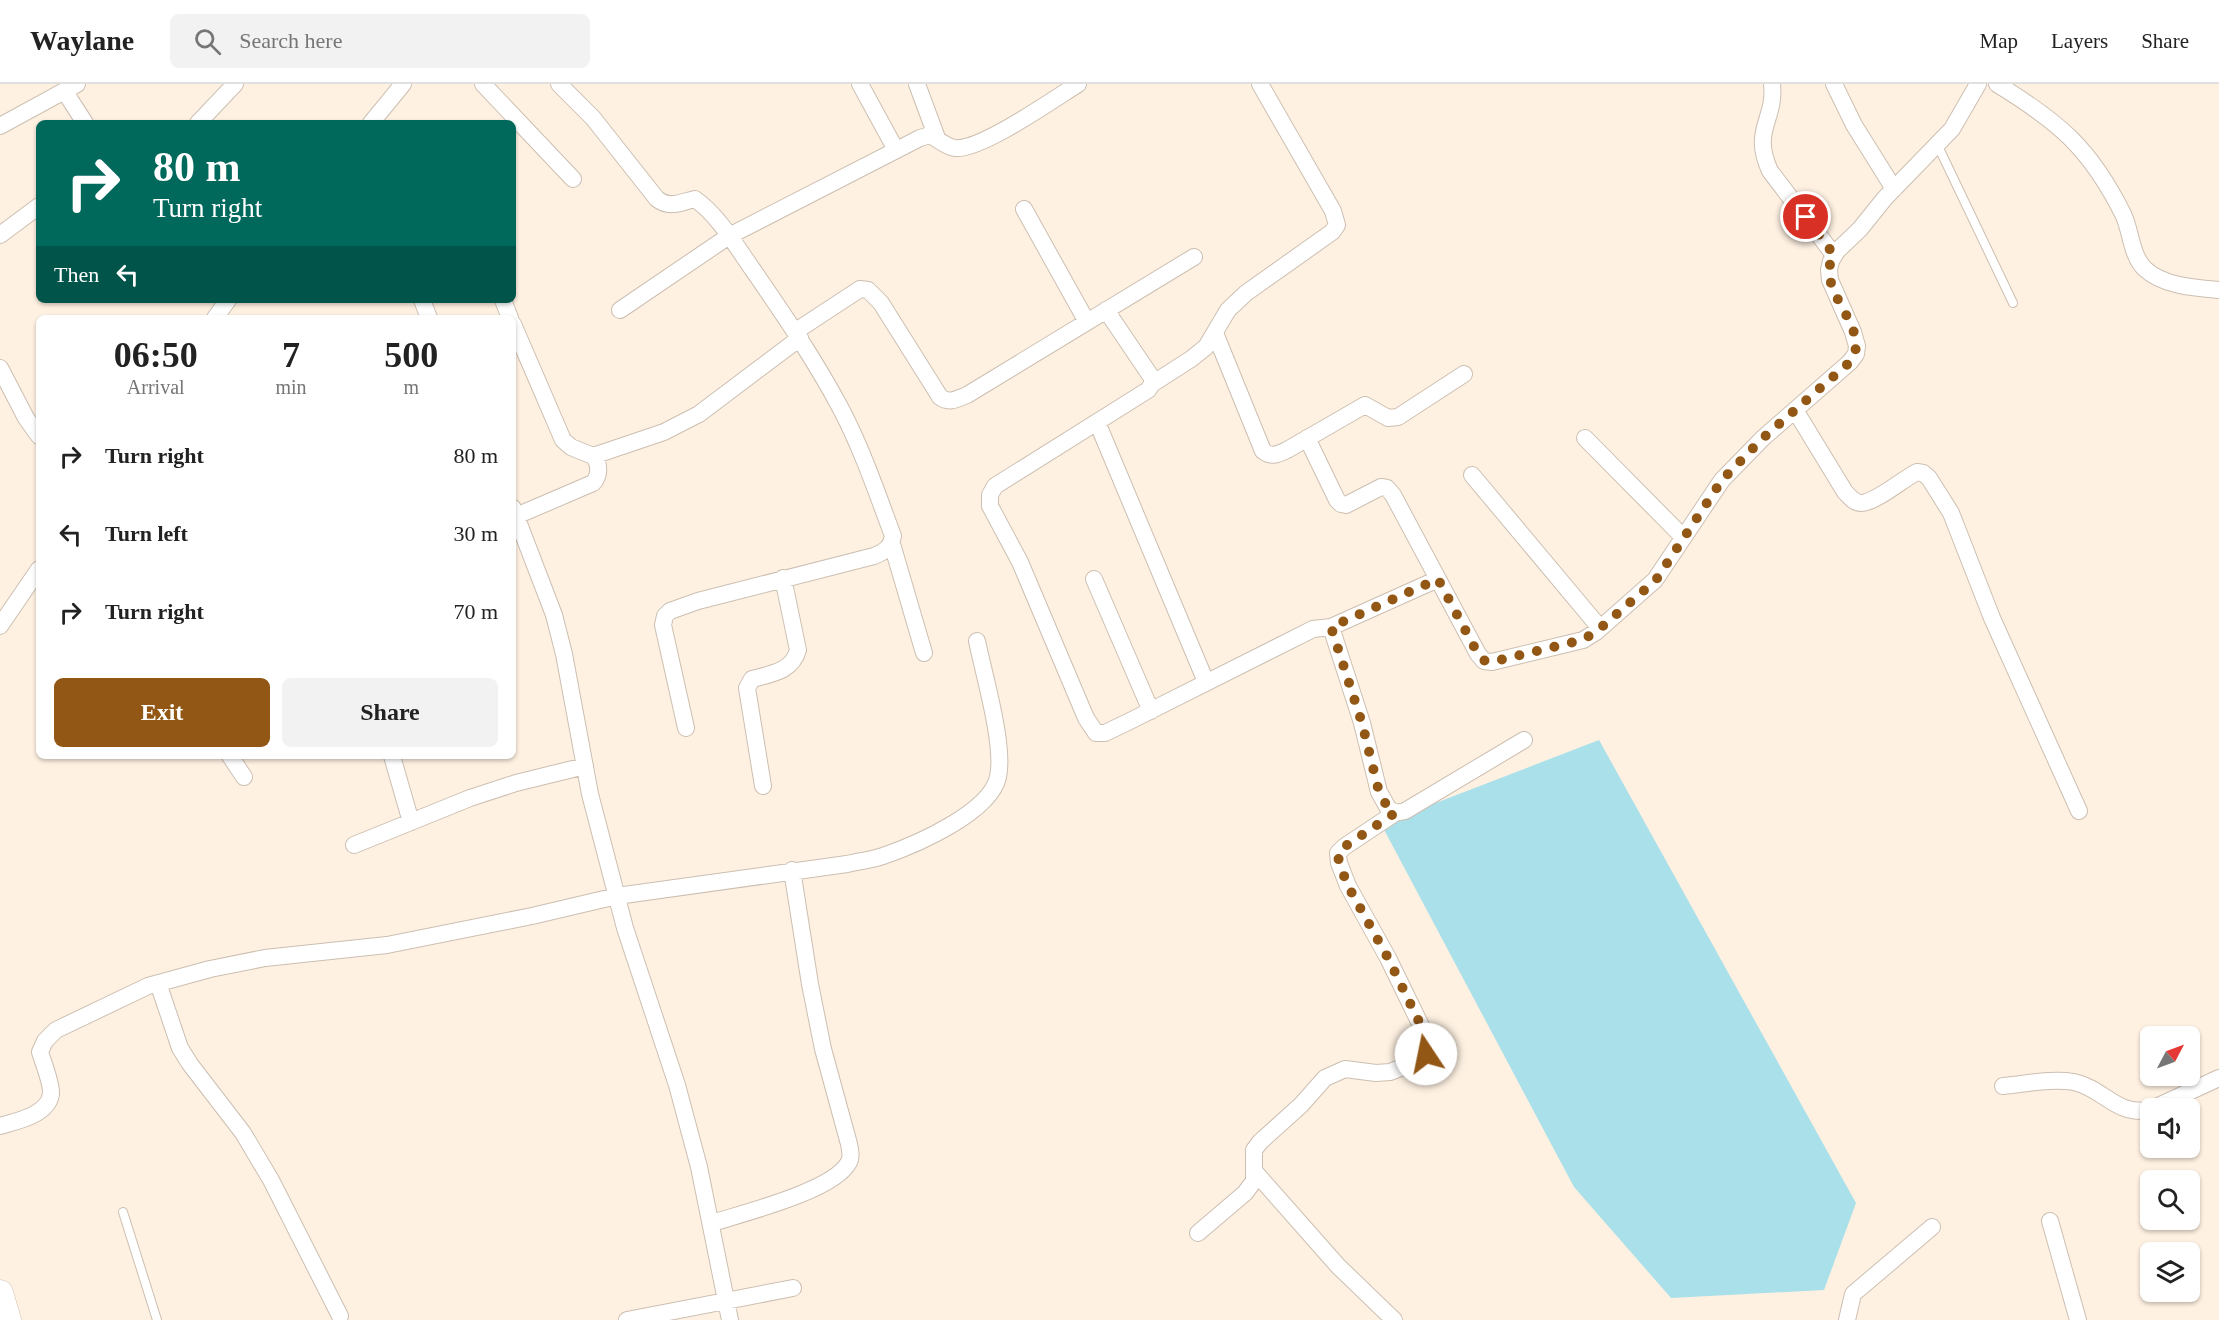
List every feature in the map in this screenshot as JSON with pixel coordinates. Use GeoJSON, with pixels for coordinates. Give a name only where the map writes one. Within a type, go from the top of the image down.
{"type":"FeatureCollection","features":[{"type":"Feature","properties":{"kind":"main road"},"geometry":{"type":"LineString","coordinates":[[0,1293],[8,1320]]}},
{"type":"Feature","properties":{"kind":"street"},"geometry":{"type":"LineString","coordinates":[[201,120],[235,84]]}},
{"type":"Feature","properties":{"kind":"street"},"geometry":{"type":"LineString","coordinates":[[373,120],[403,84]]}},
{"type":"Feature","properties":{"kind":"street"},"geometry":{"type":"LineString","coordinates":[[483,84],[573,179]]}},
{"type":"Feature","properties":{"kind":"street"},"geometry":{"type":"LineString","coordinates":[[559,84],[599,126],[657,199],[664,204],[672,205],[695,199],[702,203],[729,236],[798,334],[842,410],[864,459],[893,536],[892,544],[924,653]]}},
{"type":"Feature","properties":{"kind":"street"},"geometry":{"type":"LineString","coordinates":[[860,84],[896,150]]}},
{"type":"Feature","properties":{"kind":"street"},"geometry":{"type":"LineString","coordinates":[[916,84],[937,138]]}},
{"type":"Feature","properties":{"kind":"street"},"geometry":{"type":"LineString","coordinates":[[620,310],[729,236],[920,138],[930,135],[951,148],[963,148],[1014,125],[1078,84]]}},
{"type":"Feature","properties":{"kind":"street"},"geometry":{"type":"LineString","coordinates":[[1260,84],[1333,211],[1337,225],[1332,232],[1246,293],[1228,310],[1206,347],[1191,359],[1152,384],[1148,390],[995,486],[990,495],[990,506],[1020,562],[1086,718],[1096,733],[1105,733],[1151,711],[1313,629],[1331,627],[1438,579]]}},
{"type":"Feature","properties":{"kind":"street"},"geometry":{"type":"LineString","coordinates":[[1772,84],[1772,101],[1762,137],[1765,159],[1770,171],[1834,255]]}},
{"type":"Feature","properties":{"kind":"street"},"geometry":{"type":"LineString","coordinates":[[1834,84],[1854,125],[1894,189]]}},
{"type":"Feature","properties":{"kind":"street"},"geometry":{"type":"LineString","coordinates":[[1307,438],[1341,504],[1346,505],[1381,487],[1387,488],[1394,495],[1478,654],[1485,661],[1492,662],[1582,640],[1600,628],[1656,580],[1722,480],[1763,438],[1850,362],[1856,354],[1857,346],[1853,332],[1830,280],[1829,270],[1834,255],[1952,129],[1978,84]]}},
{"type":"Feature","properties":{"kind":"street"},"geometry":{"type":"LineString","coordinates":[[1997,84],[2073,138],[2091,160],[2107,182],[2125,219],[2142,267],[2165,281],[2219,290]]}},
{"type":"Feature","properties":{"kind":"street"},"geometry":{"type":"LineString","coordinates":[[0,126],[71,88],[84,120]]}},
{"type":"Feature","properties":{"kind":"street"},"geometry":{"type":"LineString","coordinates":[[0,235],[36,208]]}},
{"type":"Feature","properties":{"kind":"street"},"geometry":{"type":"LineString","coordinates":[[1024,209],[1087,322]]}},
{"type":"Feature","properties":{"kind":"street"},"geometry":{"type":"LineString","coordinates":[[593,456],[664,432],[699,414],[798,334],[860,289],[868,290],[881,303],[940,397],[952,401],[967,395],[1194,257]]}},
{"type":"Feature","properties":{"kind":"street"},"geometry":{"type":"LineString","coordinates":[[1106,310],[1152,378],[1152,384]]}},
{"type":"Feature","properties":{"kind":"street"},"geometry":{"type":"LineString","coordinates":[[516,331],[563,440],[571,447],[593,456],[598,465],[598,476],[593,483],[516,512]]}},
{"type":"Feature","properties":{"kind":"street"},"geometry":{"type":"LineString","coordinates":[[1215,333],[1263,451],[1268,455],[1276,455],[1365,405],[1388,418],[1398,417],[1464,374]]}},
{"type":"Feature","properties":{"kind":"street"},"geometry":{"type":"LineString","coordinates":[[0,368],[36,432]]}},
{"type":"Feature","properties":{"kind":"street"},"geometry":{"type":"LineString","coordinates":[[1795,410],[1852,500],[1861,503],[1871,500],[1917,472],[1923,473],[1936,487],[1951,513],[1992,618],[2079,811]]}},
{"type":"Feature","properties":{"kind":"street"},"geometry":{"type":"LineString","coordinates":[[1097,422],[1206,682]]}},
{"type":"Feature","properties":{"kind":"street"},"geometry":{"type":"LineString","coordinates":[[1585,438],[1683,537]]}},
{"type":"Feature","properties":{"kind":"street"},"geometry":{"type":"LineString","coordinates":[[1472,475],[1600,628]]}},
{"type":"Feature","properties":{"kind":"street"},"geometry":{"type":"LineString","coordinates":[[516,515],[554,615],[564,654],[590,794],[625,928],[677,1084],[712,1223],[730,1320]]}},
{"type":"Feature","properties":{"kind":"street"},"geometry":{"type":"LineString","coordinates":[[686,728],[663,625],[665,616],[670,611],[783,578],[874,556],[885,551],[892,544]]}},
{"type":"Feature","properties":{"kind":"street"},"geometry":{"type":"LineString","coordinates":[[0,626],[36,573]]}},
{"type":"Feature","properties":{"kind":"street"},"geometry":{"type":"LineString","coordinates":[[763,786],[747,688],[752,679],[781,671],[796,657],[798,650],[783,578]]}},
{"type":"Feature","properties":{"kind":"street"},"geometry":{"type":"LineString","coordinates":[[1095,579],[1151,711]]}},
{"type":"Feature","properties":{"kind":"street"},"geometry":{"type":"LineString","coordinates":[[1331,627],[1362,723],[1379,792],[1388,808],[1395,813]]}},
{"type":"Feature","properties":{"kind":"street"},"geometry":{"type":"LineString","coordinates":[[0,1126],[38,1112],[46,1105],[51,1093],[40,1052],[45,1041],[56,1030],[158,983],[210,969],[265,958],[387,945],[532,916],[617,896],[847,864],[881,857],[951,826],[978,805],[994,788],[998,777],[999,758],[995,726],[977,641]]}},
{"type":"Feature","properties":{"kind":"street"},"geometry":{"type":"LineString","coordinates":[[1198,1233],[1245,1193],[1254,1181],[1254,1150],[1301,1105],[1325,1078],[1345,1069],[1376,1073],[1390,1072],[1421,1060],[1426,1054],[1427,1038],[1388,958],[1348,886],[1338,854],[1344,847],[1395,813],[1405,810],[1524,740]]}},
{"type":"Feature","properties":{"kind":"street"},"geometry":{"type":"LineString","coordinates":[[232,759],[244,777]]}},
{"type":"Feature","properties":{"kind":"street"},"geometry":{"type":"LineString","coordinates":[[393,759],[411,822]]}},
{"type":"Feature","properties":{"kind":"street"},"geometry":{"type":"LineString","coordinates":[[354,845],[470,798],[516,783],[585,766]]}},
{"type":"Feature","properties":{"kind":"street"},"geometry":{"type":"LineString","coordinates":[[712,1223],[810,1190],[837,1175],[851,1158],[817,1017],[792,870]]}},
{"type":"Feature","properties":{"kind":"street"},"geometry":{"type":"LineString","coordinates":[[158,983],[180,1048],[243,1133],[271,1180],[340,1316]]}},
{"type":"Feature","properties":{"kind":"street"},"geometry":{"type":"LineString","coordinates":[[2176,1098],[2219,1078]]}},
{"type":"Feature","properties":{"kind":"street"},"geometry":{"type":"LineString","coordinates":[[2003,1086],[2072,1082],[2089,1087],[2120,1108],[2134,1112],[2140,1111]]}},
{"type":"Feature","properties":{"kind":"street"},"geometry":{"type":"LineString","coordinates":[[1255,1172],[1338,1266],[1394,1320]]}},
{"type":"Feature","properties":{"kind":"street"},"geometry":{"type":"LineString","coordinates":[[2050,1221],[2078,1320]]}},
{"type":"Feature","properties":{"kind":"street"},"geometry":{"type":"LineString","coordinates":[[1847,1320],[1853,1294],[1932,1227]]}},
{"type":"Feature","properties":{"kind":"street"},"geometry":{"type":"LineString","coordinates":[[627,1320],[793,1288]]}},
{"type":"Feature","properties":{"kind":"lane"},"geometry":{"type":"LineString","coordinates":[[1938,144],[2013,303]]}},
{"type":"Feature","properties":{"kind":"lane"},"geometry":{"type":"LineString","coordinates":[[123,1212],[157,1320]]}},
{"type":"Feature","properties":{"kind":"water"},"geometry":{"type":"Polygon","coordinates":[[[1599,740],[1856,1203],[1824,1290],[1671,1298],[1574,1187],[1381,824],[1599,740]]]}},
{"type":"Feature","properties":{"kind":"route"},"geometry":{"type":"LineString","coordinates":[[1426,1054],[1427,1038],[1388,958],[1348,886],[1339,863],[1338,854],[1344,847],[1395,813],[1388,808],[1379,792],[1362,723],[1331,627],[1438,579],[1478,654],[1485,661],[1492,662],[1582,640],[1596,632],[1656,580],[1722,480],[1763,438],[1850,362],[1856,354],[1857,346],[1853,332],[1830,280],[1829,270],[1834,255],[1806,217]]}}]}
